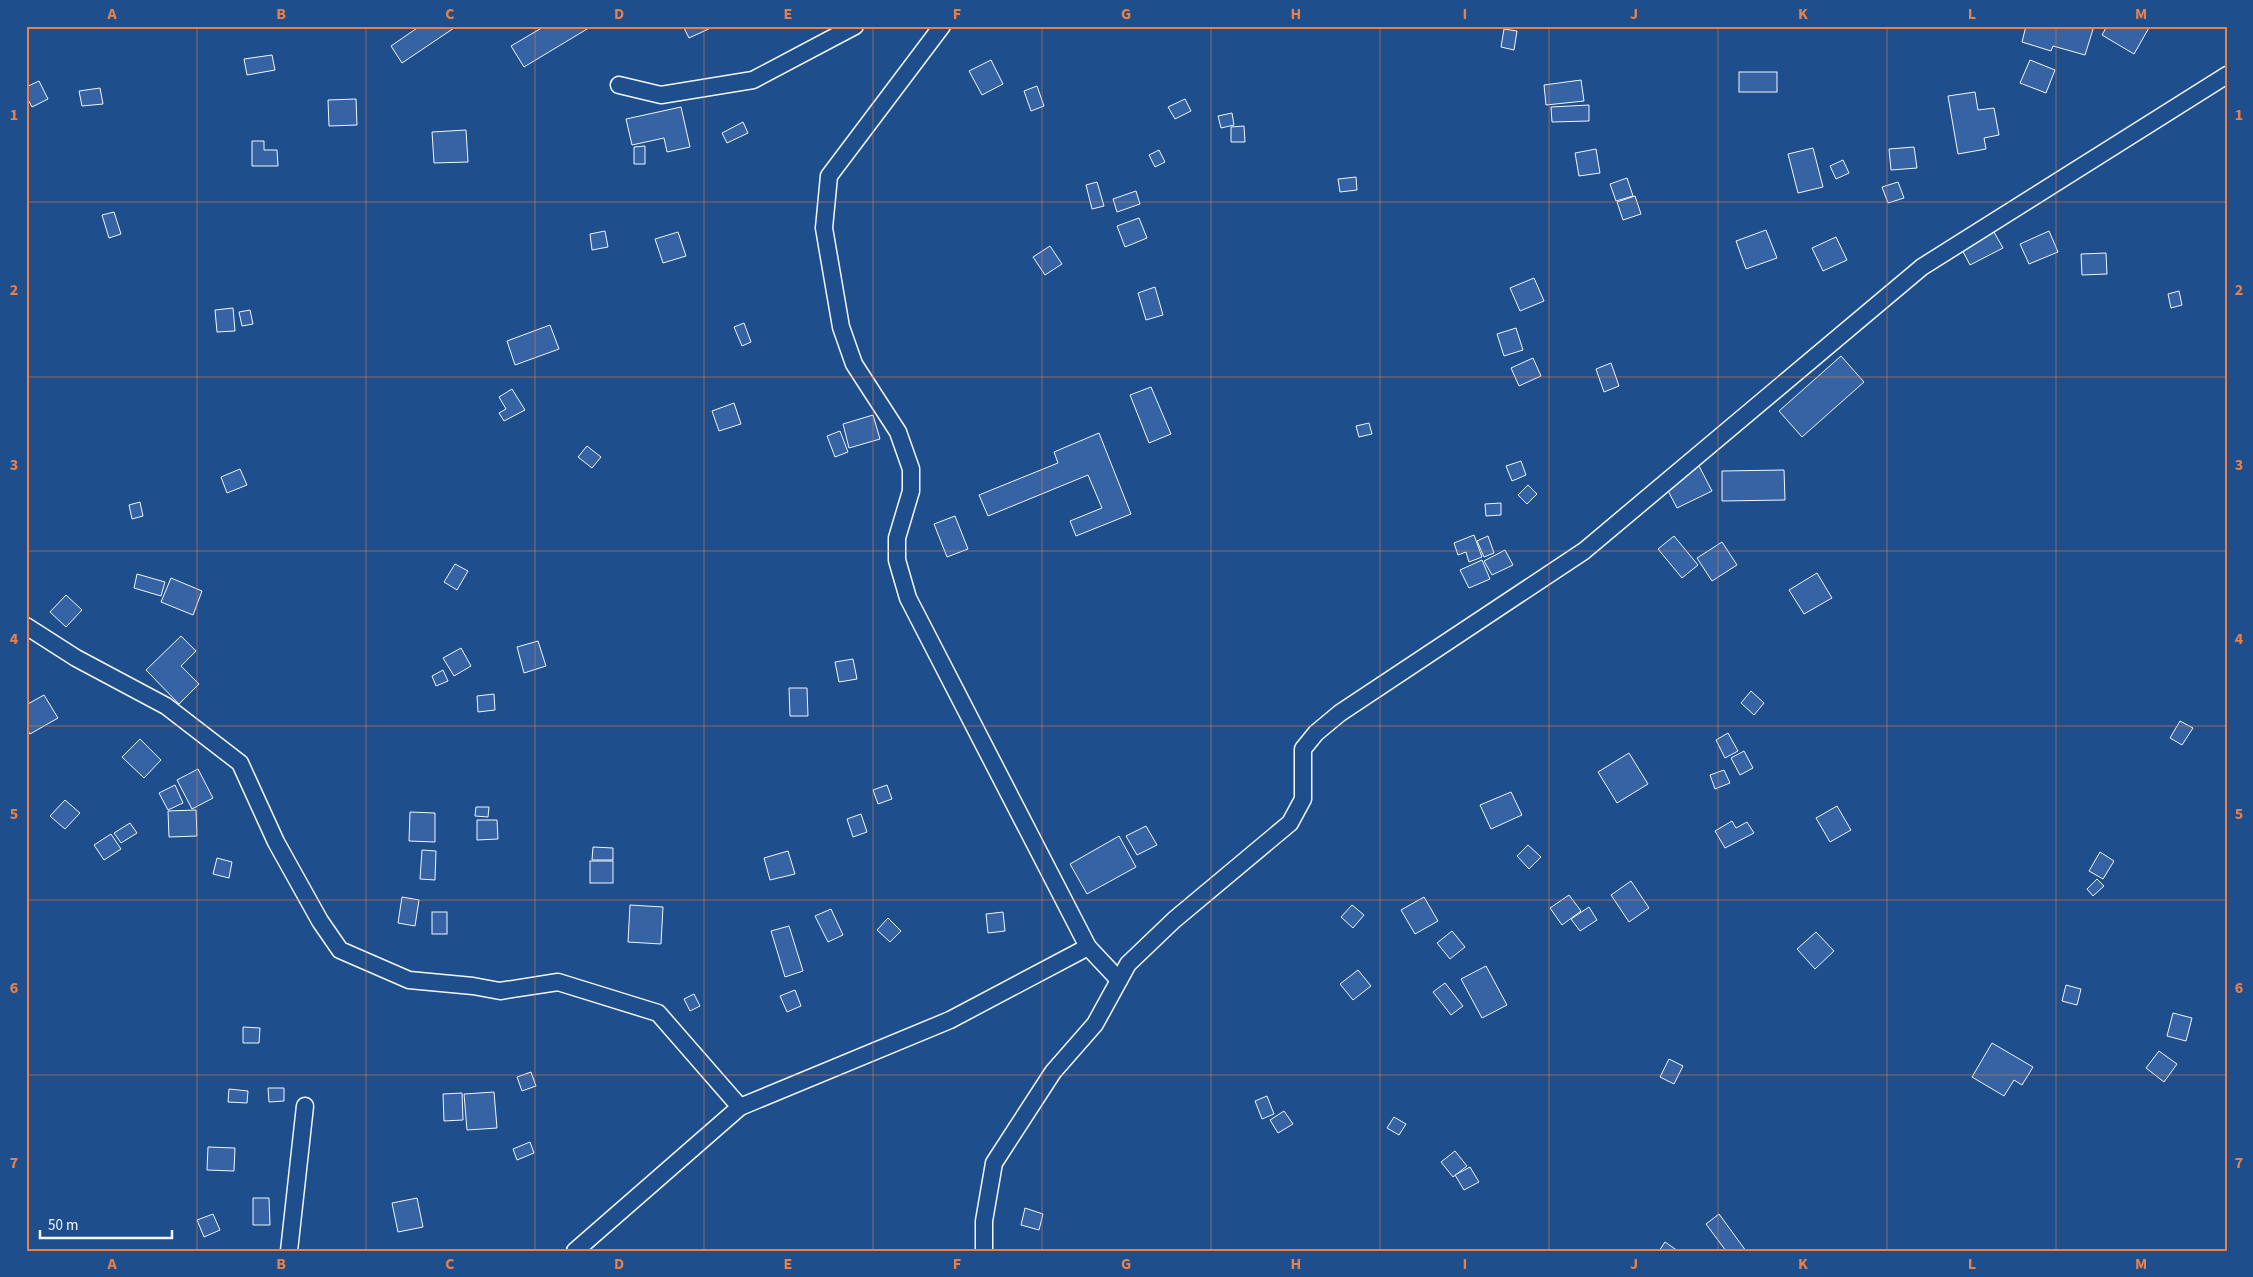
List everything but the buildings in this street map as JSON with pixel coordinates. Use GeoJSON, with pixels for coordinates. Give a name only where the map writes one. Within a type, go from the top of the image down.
{"type":"FeatureCollection","features":[{"type":"Feature","properties":{"kind":"street"},"geometry":{"type":"LineString","coordinates":[[619,85],[661,94],[753,80],[855,26]]}},
{"type":"Feature","properties":{"kind":"street"},"geometry":{"type":"LineString","coordinates":[[942,26],[829,176],[824,228],[841,327],[854,364],[898,432],[911,469],[911,491],[897,538],[897,560],[908,598],[1088,948],[1119,980]]}},
{"type":"Feature","properties":{"kind":"street"},"geometry":{"type":"LineString","coordinates":[[984,1251],[984,1221],[994,1163],[1053,1072],[1095,1024],[1128,964],[1174,920],[1290,823],[1303,799],[1303,749],[1316,733],[1340,713],[1584,551],[1922,267],[2227,75]]}},
{"type":"Feature","properties":{"kind":"street"},"geometry":{"type":"LineString","coordinates":[[26,626],[76,658],[166,706],[240,763],[276,842],[320,921],[340,950],[409,980],[473,986],[500,991],[558,982],[658,1014],[740,1107]]}},
{"type":"Feature","properties":{"kind":"street"},"geometry":{"type":"LineString","coordinates":[[575,1251],[740,1107],[950,1020],[1088,948]]}},
{"type":"Feature","properties":{"kind":"street"},"geometry":{"type":"LineString","coordinates":[[289,1251],[305,1106]]}}]}
